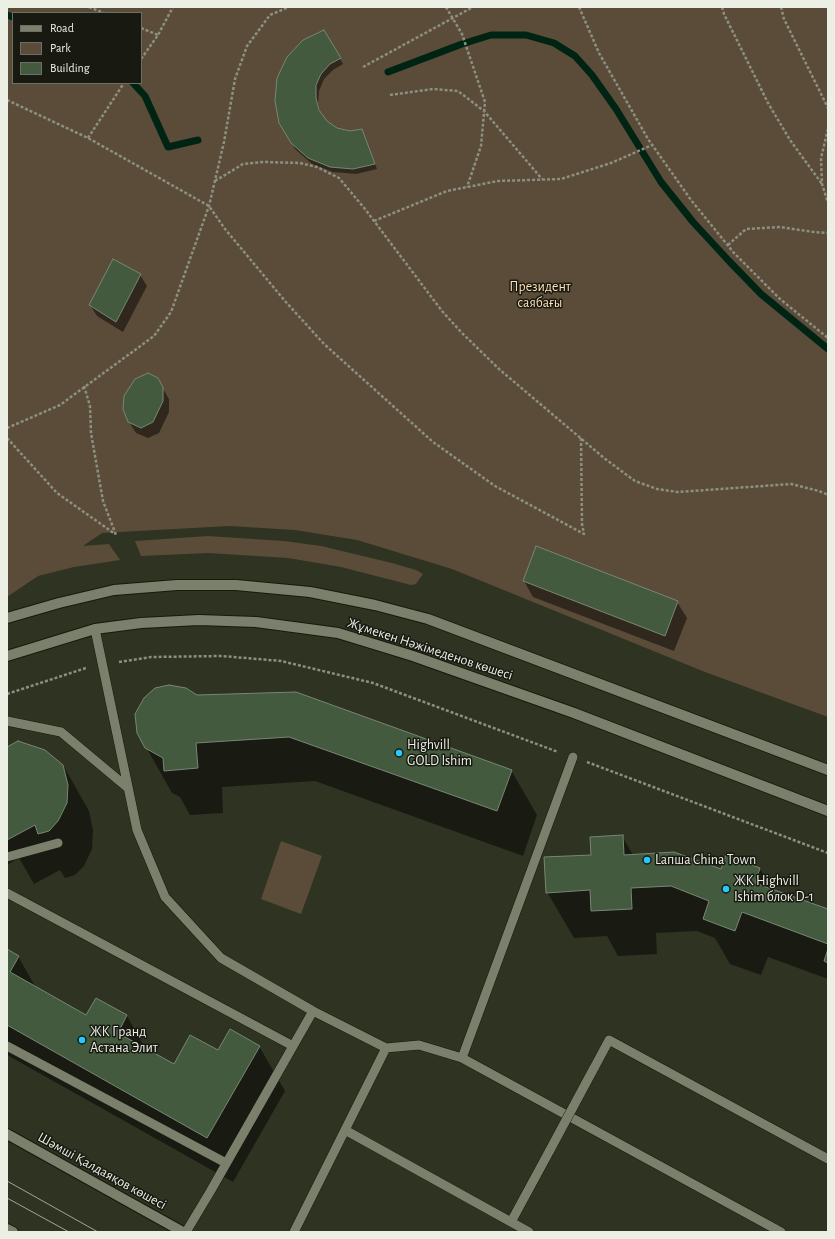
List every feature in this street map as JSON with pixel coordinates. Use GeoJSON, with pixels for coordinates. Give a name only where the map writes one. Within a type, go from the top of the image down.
{"type":"FeatureCollection","features":[{"type":"Feature","properties":{"kind":"main road","name":"Жұмекен Нәжімеденов көшесі"},"geometry":{"type":"LineString","coordinates":[[7,618],[58,603],[114,590],[169,585],[236,585],[310,592],[375,605],[428,619],[828,770]]}},
{"type":"Feature","properties":{"kind":"main road","name":"Жұмекен Нәжімеденов көшесі"},"geometry":{"type":"LineString","coordinates":[[7,656],[95,629],[141,623],[199,620],[256,622],[338,633],[413,656],[574,713],[828,811]]}},
{"type":"Feature","properties":{"kind":"main road","name":"Шәмші Қалдаяқов көшесі"},"geometry":{"type":"LineString","coordinates":[[7,1134],[184,1232]]}},
{"type":"Feature","properties":{"kind":"main road"},"geometry":{"type":"LineString","coordinates":[[7,1228],[13,1232]]}},
{"type":"Feature","properties":{"kind":"lane"},"geometry":{"type":"LineString","coordinates":[[95,629],[137,830],[165,897],[221,958],[313,1010],[386,1048],[420,1045],[462,1058],[781,1232]]}},
{"type":"Feature","properties":{"kind":"lane"},"geometry":{"type":"LineString","coordinates":[[7,721],[61,732],[128,788]]}},
{"type":"Feature","properties":{"kind":"lane"},"geometry":{"type":"LineString","coordinates":[[462,1058],[573,757]]}},
{"type":"Feature","properties":{"kind":"lane"},"geometry":{"type":"LineString","coordinates":[[7,857],[58,843]]}},
{"type":"Feature","properties":{"kind":"lane"},"geometry":{"type":"LineString","coordinates":[[7,892],[293,1046]]}},
{"type":"Feature","properties":{"kind":"lane"},"geometry":{"type":"LineString","coordinates":[[184,1232],[226,1163],[313,1010]]}},
{"type":"Feature","properties":{"kind":"lane"},"geometry":{"type":"LineString","coordinates":[[511,1222],[610,1040],[828,1159]]}},
{"type":"Feature","properties":{"kind":"lane"},"geometry":{"type":"LineString","coordinates":[[7,1046],[226,1163]]}},
{"type":"Feature","properties":{"kind":"lane"},"geometry":{"type":"LineString","coordinates":[[294,1232],[386,1048]]}},
{"type":"Feature","properties":{"kind":"lane"},"geometry":{"type":"LineString","coordinates":[[344,1130],[529,1232]]}},
{"type":"Feature","properties":{"kind":"path"},"geometry":{"type":"LineString","coordinates":[[89,7],[102,12]]}},
{"type":"Feature","properties":{"kind":"path"},"geometry":{"type":"LineString","coordinates":[[142,58],[158,35],[173,7]]}},
{"type":"Feature","properties":{"kind":"path"},"geometry":{"type":"LineString","coordinates":[[7,428],[60,405],[154,336],[171,312],[209,206],[224,142],[235,79],[247,46],[270,16],[289,7]]}},
{"type":"Feature","properties":{"kind":"path"},"geometry":{"type":"LineString","coordinates":[[446,7],[462,34],[485,102],[481,146],[467,187]]}},
{"type":"Feature","properties":{"kind":"path"},"geometry":{"type":"LineString","coordinates":[[363,67],[473,7]]}},
{"type":"Feature","properties":{"kind":"path"},"geometry":{"type":"LineString","coordinates":[[579,7],[599,53],[651,145],[691,200],[728,245],[780,299],[828,338]]}},
{"type":"Feature","properties":{"kind":"path"},"geometry":{"type":"LineString","coordinates":[[722,7],[724,14],[768,103],[790,140],[822,184]]}},
{"type":"Feature","properties":{"kind":"path"},"geometry":{"type":"LineString","coordinates":[[781,7],[784,19],[828,108]]}},
{"type":"Feature","properties":{"kind":"path"},"geometry":{"type":"LineString","coordinates":[[142,28],[158,35]]}},
{"type":"Feature","properties":{"kind":"path"},"geometry":{"type":"LineString","coordinates":[[88,138],[123,84]]}},
{"type":"Feature","properties":{"kind":"path"},"geometry":{"type":"LineString","coordinates":[[390,95],[433,89],[458,91],[484,111],[542,179]]}},
{"type":"Feature","properties":{"kind":"path"},"geometry":{"type":"LineString","coordinates":[[7,100],[88,138],[209,206],[225,229],[285,301],[324,344],[433,442],[496,486],[584,534],[582,524],[581,438]]}},
{"type":"Feature","properties":{"kind":"path"},"geometry":{"type":"LineString","coordinates":[[828,129],[822,158],[822,184],[828,203]]}},
{"type":"Feature","properties":{"kind":"path"},"geometry":{"type":"LineString","coordinates":[[374,220],[447,191],[498,181],[561,179],[610,164],[651,145]]}},
{"type":"Feature","properties":{"kind":"path"},"geometry":{"type":"LineString","coordinates":[[215,181],[243,164],[271,162],[300,163],[339,178],[374,220],[442,311],[461,332],[499,369],[635,481],[657,488],[678,492],[791,484],[819,491],[828,495]]}},
{"type":"Feature","properties":{"kind":"path"},"geometry":{"type":"LineString","coordinates":[[728,245],[746,229],[780,227],[828,233]]}},
{"type":"Feature","properties":{"kind":"path"},"geometry":{"type":"LineString","coordinates":[[7,438],[57,493],[116,535],[103,501],[91,433],[90,406],[84,386]]}},
{"type":"Feature","properties":{"kind":"path"},"geometry":{"type":"LineString","coordinates":[[7,694],[81,669],[151,656],[222,656],[281,661],[373,683],[828,853]]}},
{"type":"Feature","properties":{"kind":"green space","name":"Президент саябағы"},"geometry":{"type":"Polygon","coordinates":[[[7,7],[828,7],[828,717],[705,672],[452,569],[357,540],[295,530],[229,526],[102,533],[83,546],[109,544],[120,560],[74,567],[38,576],[7,597],[7,7]]]}},
{"type":"Feature","properties":{"kind":"green space"},"geometry":{"type":"Polygon","coordinates":[[[208,536],[284,541],[321,546],[392,563],[416,570],[423,574],[416,584],[411,585],[341,567],[288,558],[208,553],[141,556],[135,541],[208,536]]]}},
{"type":"Feature","properties":{"kind":"green space"},"geometry":{"type":"Polygon","coordinates":[[[281,841],[322,856],[301,914],[261,899],[281,841]]]}},
{"type":"Feature","properties":{"kind":"building"},"geometry":{"type":"Polygon","coordinates":[[[324,30],[341,58],[330,64],[321,74],[316,85],[316,98],[319,110],[327,121],[337,128],[350,131],[362,129],[375,164],[353,169],[330,167],[308,158],[291,143],[279,123],[275,101],[277,78],[287,57],[303,40],[324,30]]]}},
{"type":"Feature","properties":{"kind":"building"},"geometry":{"type":"Polygon","coordinates":[[[113,259],[141,274],[116,322],[89,305],[113,259]]]}},
{"type":"Feature","properties":{"kind":"building"},"geometry":{"type":"Polygon","coordinates":[[[148,373],[158,378],[163,387],[163,401],[153,422],[141,428],[128,422],[123,409],[124,396],[135,379],[148,373]]]}},
{"type":"Feature","properties":{"kind":"building"},"geometry":{"type":"Polygon","coordinates":[[[536,546],[678,601],[665,636],[523,581],[536,546]]]}},
{"type":"Feature","properties":{"kind":"building","name":"Highvill GOLD Ishim"},"geometry":{"type":"Polygon","coordinates":[[[169,685],[186,688],[197,695],[296,692],[512,770],[497,811],[289,737],[196,743],[198,768],[164,771],[163,758],[145,748],[137,733],[135,714],[144,698],[155,688],[169,685]]]}},
{"type":"Feature","properties":{"kind":"building"},"geometry":{"type":"Polygon","coordinates":[[[18,741],[45,750],[63,765],[68,785],[67,803],[58,821],[49,831],[38,834],[35,825],[7,840],[7,747],[18,741]]]}},
{"type":"Feature","properties":{"kind":"building","name":"ЖК Highvill Ishim блок D-1"},"geometry":{"type":"Polygon","coordinates":[[[623,835],[624,855],[674,852],[721,869],[726,855],[760,868],[755,883],[828,909],[828,944],[742,912],[735,931],[703,919],[709,901],[671,886],[631,888],[632,909],[591,911],[590,890],[546,893],[544,857],[591,855],[590,837],[623,835]]]}},
{"type":"Feature","properties":{"kind":"building","name":"ЖК Гранд Астана Элит"},"geometry":{"type":"Polygon","coordinates":[[[7,949],[19,956],[10,972],[86,1015],[96,998],[127,1015],[118,1033],[174,1064],[190,1035],[218,1050],[230,1029],[260,1046],[207,1138],[7,1025],[7,949]]]}},
{"type":"Feature","properties":{"kind":"building"},"geometry":{"type":"Polygon","coordinates":[[[828,949],[828,963],[824,961],[828,949]]]}},
{"type":"Feature","properties":{"kind":"waterway"},"geometry":{"type":"LineString","coordinates":[[7,15],[12,17]]}},
{"type":"Feature","properties":{"kind":"waterway"},"geometry":{"type":"LineString","coordinates":[[388,72],[462,44],[491,35],[526,35],[554,43],[575,56],[592,75],[616,109],[661,182],[693,222],[761,294],[828,349]]}},
{"type":"Feature","properties":{"kind":"waterway"},"geometry":{"type":"LineString","coordinates":[[134,84],[145,96],[168,147],[198,140]]}},
{"type":"Feature","properties":{"kind":"tram line"},"geometry":{"type":"LineString","coordinates":[[7,1181],[98,1232]]}},
{"type":"Feature","properties":{"kind":"tram line"},"geometry":{"type":"LineString","coordinates":[[7,1198],[69,1232]]}},
{"type":"Feature","properties":{"kind":"place","name":"Highvill GOLD Ishim"},"geometry":{"type":"Point","coordinates":[399,753]}},
{"type":"Feature","properties":{"kind":"place","name":"Lапша China Town"},"geometry":{"type":"Point","coordinates":[647,860]}},
{"type":"Feature","properties":{"kind":"place","name":"ЖК Highvill Ishim блок D-1"},"geometry":{"type":"Point","coordinates":[726,889]}},
{"type":"Feature","properties":{"kind":"place","name":"ЖК Гранд Астана Элит"},"geometry":{"type":"Point","coordinates":[82,1040]}}]}
